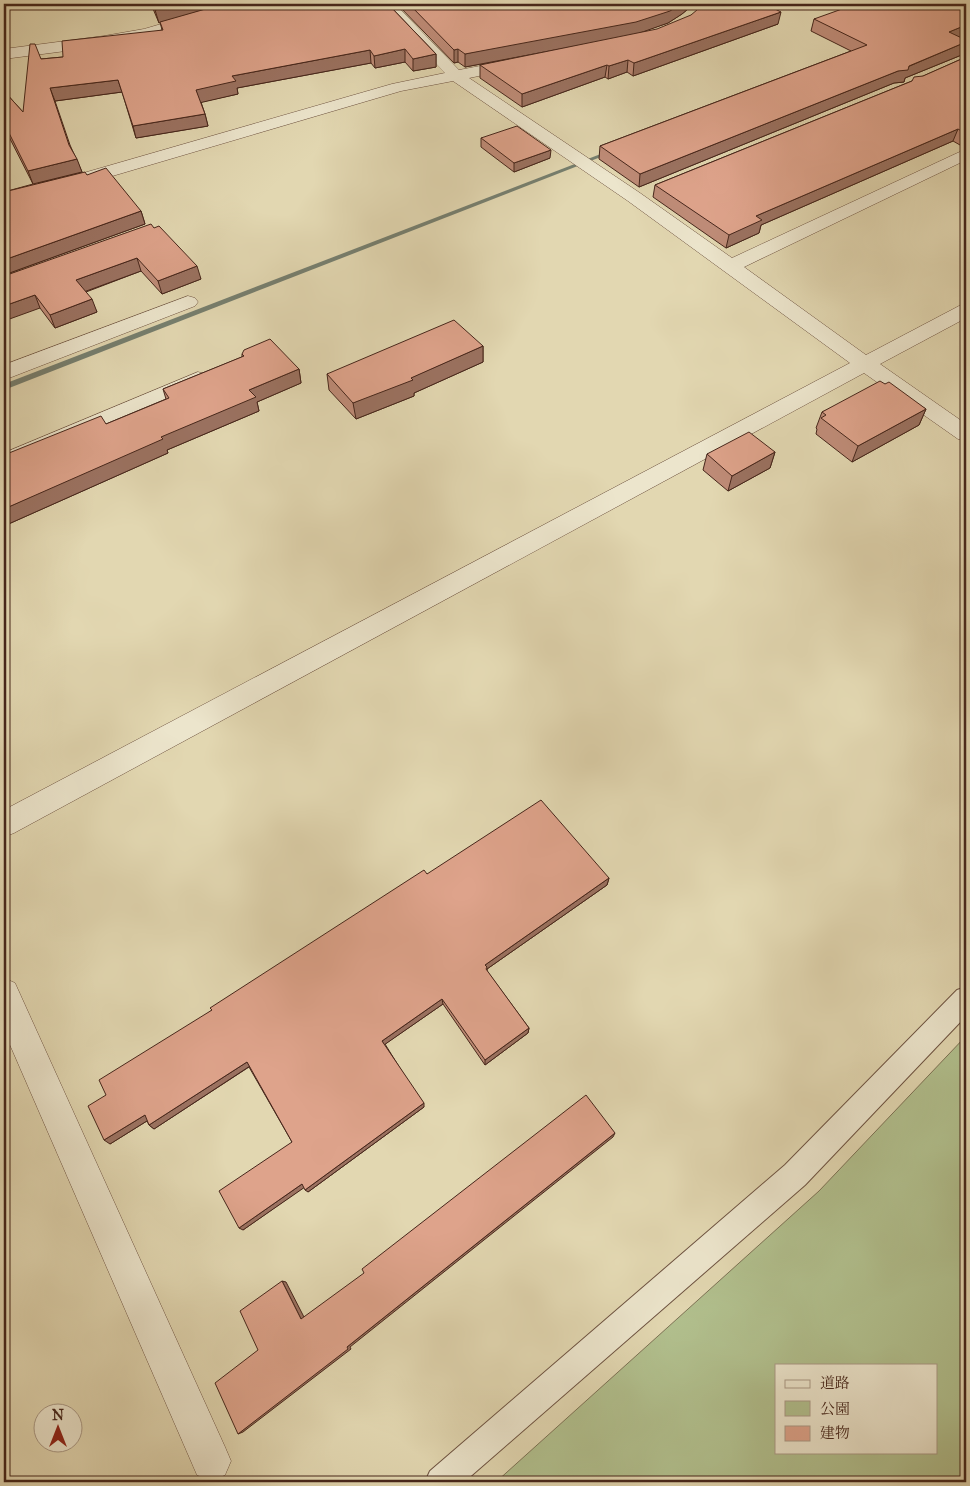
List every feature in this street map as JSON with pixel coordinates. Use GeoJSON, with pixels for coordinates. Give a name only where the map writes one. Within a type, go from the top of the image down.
{"type":"FeatureCollection","features":[{"type":"Feature","properties":{"kind":"street"},"geometry":{"type":"LineString","coordinates":[[4,54],[104,41],[146,33],[245,4]]}},
{"type":"Feature","properties":{"kind":"street"},"geometry":{"type":"LineString","coordinates":[[387,4],[456,76],[634,197],[864,364],[966,434]]}},
{"type":"Feature","properties":{"kind":"street"},"geometry":{"type":"LineString","coordinates":[[4,199],[86,178],[398,87],[528,62]]}},
{"type":"Feature","properties":{"kind":"street"},"geometry":{"type":"LineString","coordinates":[[730,267],[966,154]]}},
{"type":"Feature","properties":{"kind":"street"},"geometry":{"type":"LineString","coordinates":[[634,197],[652,190]]}},
{"type":"Feature","properties":{"kind":"street"},"geometry":{"type":"LineString","coordinates":[[4,372],[188,302]]}},
{"type":"Feature","properties":{"kind":"street"},"geometry":{"type":"LineString","coordinates":[[4,824],[966,310]]}},
{"type":"Feature","properties":{"kind":"street"},"geometry":{"type":"LineString","coordinates":[[4,462],[218,370]]}},
{"type":"Feature","properties":{"kind":"street"},"geometry":{"type":"LineString","coordinates":[[4,994],[211,1461]]}},
{"type":"Feature","properties":{"kind":"lane"},"geometry":{"type":"LineString","coordinates":[[441,1482],[796,1175],[966,999]]}},
{"type":"Feature","properties":{"kind":"green space"},"geometry":{"type":"Polygon","coordinates":[[[966,1036],[966,1482],[496,1482],[819,1191],[966,1036]]]}},
{"type":"Feature","properties":{"kind":"building"},"geometry":{"type":"Polygon","coordinates":[[[153,4],[179,4],[155,10],[153,4]]]}},
{"type":"Feature","properties":{"kind":"building"},"geometry":{"type":"Polygon","coordinates":[[[223,4],[388,4],[436,54],[413,59],[405,49],[374,56],[370,50],[232,76],[236,81],[196,90],[205,114],[133,126],[118,80],[50,88],[69,145],[77,159],[28,171],[4,123],[4,91],[23,112],[30,44],[35,44],[41,59],[63,57],[62,41],[163,30],[160,22],[223,4]]]}},
{"type":"Feature","properties":{"kind":"building"},"geometry":{"type":"Polygon","coordinates":[[[409,4],[681,4],[670,11],[636,22],[465,54],[458,49],[454,50],[409,4]]]}},
{"type":"Feature","properties":{"kind":"building"},"geometry":{"type":"Polygon","coordinates":[[[704,4],[765,4],[781,12],[634,63],[628,60],[607,65],[522,94],[480,65],[657,29],[691,15],[704,4]]]}},
{"type":"Feature","properties":{"kind":"building"},"geometry":{"type":"Polygon","coordinates":[[[856,4],[966,4],[966,25],[949,32],[966,40],[966,42],[909,66],[908,70],[898,71],[640,174],[600,146],[867,45],[814,19],[856,4]]]}},
{"type":"Feature","properties":{"kind":"building"},"geometry":{"type":"Polygon","coordinates":[[[966,57],[965,133],[958,129],[756,216],[762,220],[729,235],[655,185],[912,81],[914,77],[923,76],[966,57]]]}},
{"type":"Feature","properties":{"kind":"building"},"geometry":{"type":"Polygon","coordinates":[[[517,126],[551,150],[514,163],[481,138],[517,126]]]}},
{"type":"Feature","properties":{"kind":"building"},"geometry":{"type":"Polygon","coordinates":[[[106,168],[141,211],[4,260],[4,192],[85,172],[87,175],[106,168]]]}},
{"type":"Feature","properties":{"kind":"building"},"geometry":{"type":"Polygon","coordinates":[[[151,224],[154,228],[159,226],[197,266],[158,281],[137,258],[76,280],[92,299],[50,315],[35,295],[4,306],[4,276],[151,224]]]}},
{"type":"Feature","properties":{"kind":"building"},"geometry":{"type":"Polygon","coordinates":[[[454,320],[483,346],[411,378],[413,380],[353,403],[327,374],[454,320]]]}},
{"type":"Feature","properties":{"kind":"building"},"geometry":{"type":"Polygon","coordinates":[[[270,339],[299,369],[249,390],[256,397],[161,437],[163,439],[4,509],[4,455],[101,416],[106,424],[169,398],[163,389],[244,356],[242,354],[244,350],[270,339]]]}},
{"type":"Feature","properties":{"kind":"building"},"geometry":{"type":"Polygon","coordinates":[[[880,381],[885,384],[889,382],[926,409],[858,446],[821,418],[826,415],[822,412],[880,381]]]}},
{"type":"Feature","properties":{"kind":"building"},"geometry":{"type":"Polygon","coordinates":[[[749,432],[775,452],[732,476],[707,454],[749,432]]]}},
{"type":"Feature","properties":{"kind":"building"},"geometry":{"type":"Polygon","coordinates":[[[541,800],[609,878],[485,965],[529,1028],[485,1060],[442,999],[382,1041],[424,1103],[305,1190],[302,1184],[239,1228],[219,1191],[292,1142],[247,1062],[149,1125],[145,1115],[104,1140],[88,1106],[106,1095],[99,1080],[212,1010],[210,1008],[424,870],[427,874],[541,800]]]}},
{"type":"Feature","properties":{"kind":"building"},"geometry":{"type":"Polygon","coordinates":[[[586,1095],[615,1133],[347,1347],[348,1349],[238,1434],[215,1383],[258,1350],[240,1311],[282,1281],[301,1319],[364,1273],[362,1269],[586,1095]]]}},
{"type":"Feature","properties":{"kind":"waterway"},"geometry":{"type":"LineString","coordinates":[[4,387],[613,151]]}}]}
